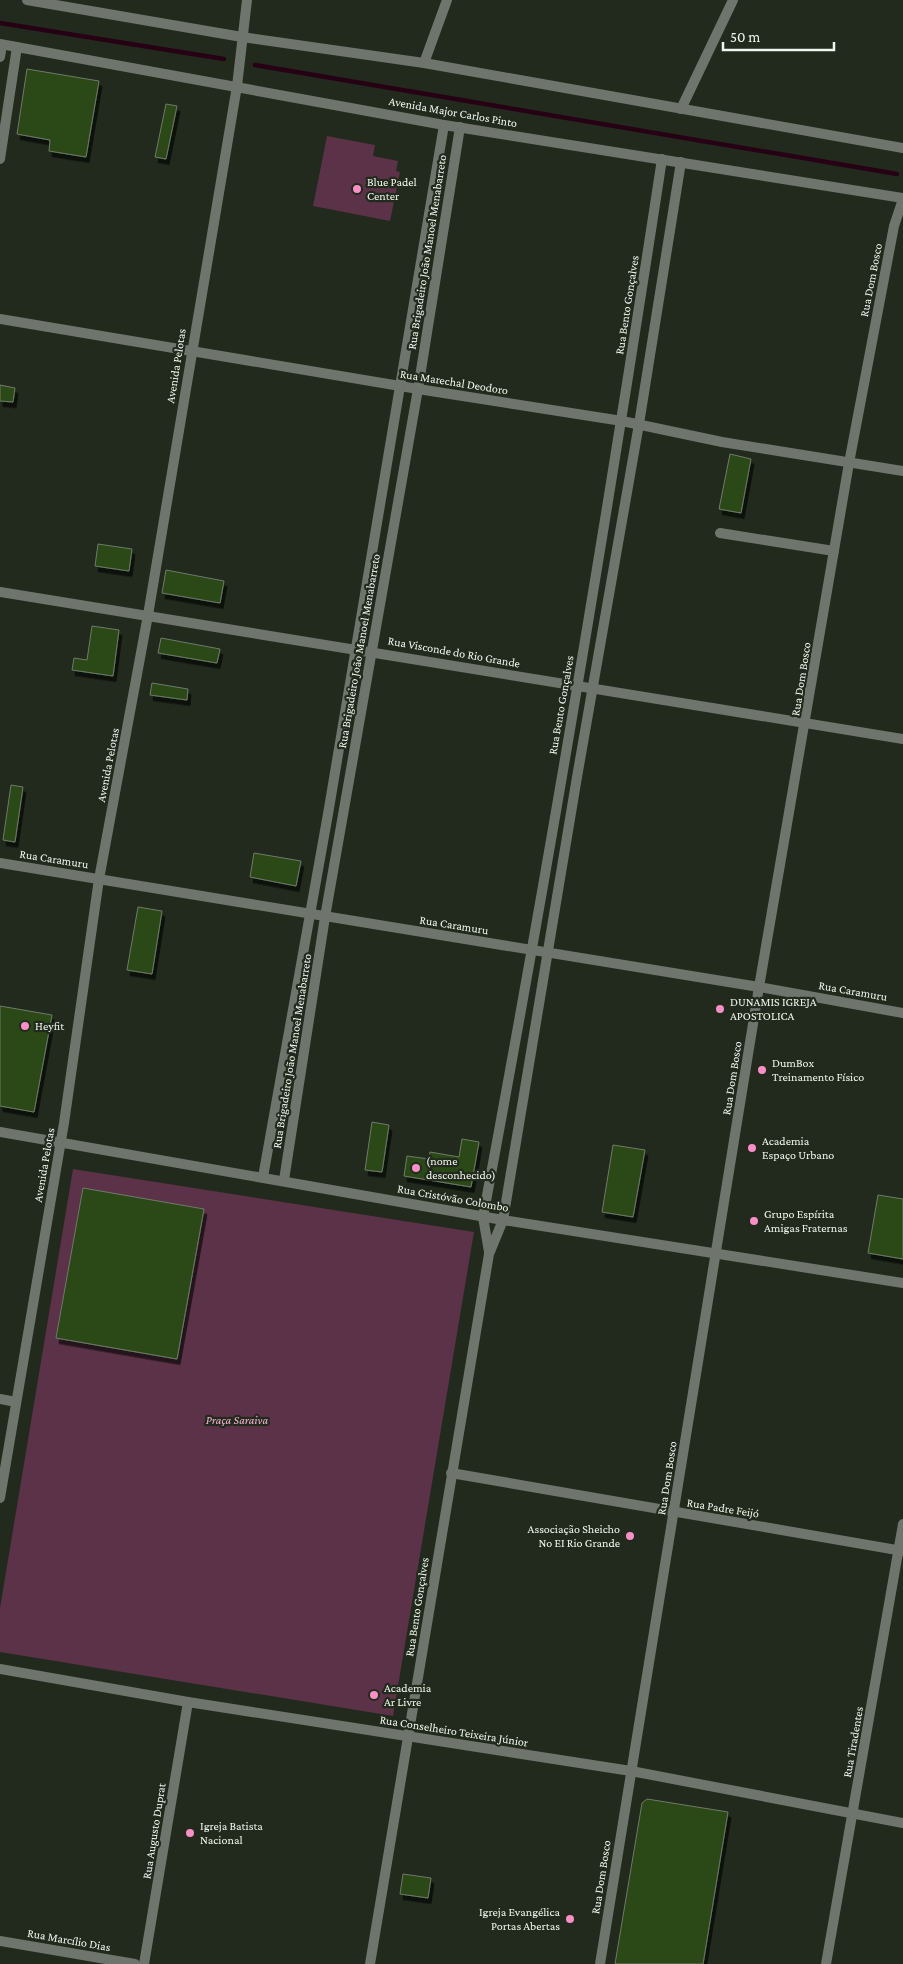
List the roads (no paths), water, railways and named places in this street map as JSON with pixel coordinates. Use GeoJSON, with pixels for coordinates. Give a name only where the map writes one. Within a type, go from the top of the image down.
{"type":"FeatureCollection","features":[{"type":"Feature","properties":{"kind":"street"},"geometry":{"type":"LineString","coordinates":[[27,0],[242,37],[424,63],[903,148]]}},
{"type":"Feature","properties":{"kind":"street","name":"Avenida Pelotas"},"geometry":{"type":"LineString","coordinates":[[0,1498],[60,1143],[99,879],[148,615],[191,350],[237,86],[247,0]]}},
{"type":"Feature","properties":{"kind":"street"},"geometry":{"type":"LineString","coordinates":[[424,63],[447,0]]}},
{"type":"Feature","properties":{"kind":"street"},"geometry":{"type":"LineString","coordinates":[[681,109],[733,0]]}},
{"type":"Feature","properties":{"kind":"street"},"geometry":{"type":"LineString","coordinates":[[0,57],[1,45]]}},
{"type":"Feature","properties":{"kind":"street","name":"Avenida Major Carlos Pinto"},"geometry":{"type":"LineString","coordinates":[[1,45],[460,127],[903,198]]}},
{"type":"Feature","properties":{"kind":"street"},"geometry":{"type":"LineString","coordinates":[[0,159],[17,47]]}},
{"type":"Feature","properties":{"kind":"street","name":"Rua Brigadeiro João Manoel Menabarreto"},"geometry":{"type":"LineString","coordinates":[[263,1177],[328,814],[444,124]]}},
{"type":"Feature","properties":{"kind":"street","name":"Rua Brigadeiro João Manoel Menabarreto"},"geometry":{"type":"LineString","coordinates":[[284,1180],[325,917],[418,389],[460,127]]}},
{"type":"Feature","properties":{"kind":"street","name":"Rua Bento Gonçalves"},"geometry":{"type":"LineString","coordinates":[[489,1254],[483,1217],[533,950],[622,421],[662,159]]}},
{"type":"Feature","properties":{"kind":"street","name":"Rua Bento Gonçalves"},"geometry":{"type":"LineString","coordinates":[[370,1964],[489,1254],[504,1220],[577,776],[639,424],[681,162]]}},
{"type":"Feature","properties":{"kind":"street","name":"Rua Dom Bosco"},"geometry":{"type":"LineString","coordinates":[[600,1964],[760,987],[849,463],[894,226],[903,198]]}},
{"type":"Feature","properties":{"kind":"street","name":"Rua Marechal Deodoro"},"geometry":{"type":"LineString","coordinates":[[0,319],[622,421],[722,442],[903,471]]}},
{"type":"Feature","properties":{"kind":"street"},"geometry":{"type":"LineString","coordinates":[[608,505],[623,508]]}},
{"type":"Feature","properties":{"kind":"street"},"geometry":{"type":"LineString","coordinates":[[720,533],[834,551]]}},
{"type":"Feature","properties":{"kind":"street","name":"Rua Visconde do Rio Grande"},"geometry":{"type":"LineString","coordinates":[[0,592],[356,648],[903,739]]}},
{"type":"Feature","properties":{"kind":"street"},"geometry":{"type":"LineString","coordinates":[[562,775],[577,776]]}},
{"type":"Feature","properties":{"kind":"street"},"geometry":{"type":"LineString","coordinates":[[328,814],[343,816]]}},
{"type":"Feature","properties":{"kind":"street","name":"Rua Caramuru"},"geometry":{"type":"LineString","coordinates":[[0,863],[760,987],[903,1013]]}},
{"type":"Feature","properties":{"kind":"street"},"geometry":{"type":"LineString","coordinates":[[295,992],[314,996]]}},
{"type":"Feature","properties":{"kind":"street","name":"Rua Cristóvão Colombo"},"geometry":{"type":"LineString","coordinates":[[0,1132],[284,1180],[483,1217],[903,1283]]}},
{"type":"Feature","properties":{"kind":"street"},"geometry":{"type":"LineString","coordinates":[[0,1399],[16,1402]]}},
{"type":"Feature","properties":{"kind":"street","name":"Rua Padre Feijó"},"geometry":{"type":"LineString","coordinates":[[451,1473],[674,1513],[901,1550]]}},
{"type":"Feature","properties":{"kind":"street","name":"Rua Tiradentes"},"geometry":{"type":"LineString","coordinates":[[826,1964],[901,1550],[903,1524]]}},
{"type":"Feature","properties":{"kind":"street","name":"Rua Conselheiro Teixeira Júnior"},"geometry":{"type":"LineString","coordinates":[[0,1669],[409,1738],[631,1771],[903,1823]]}},
{"type":"Feature","properties":{"kind":"street","name":"Rua Augusto Duprat"},"geometry":{"type":"LineString","coordinates":[[144,1964],[188,1702]]}},
{"type":"Feature","properties":{"kind":"street","name":"Rua Marcílio Dias"},"geometry":{"type":"LineString","coordinates":[[0,1941],[135,1964]]}},
{"type":"Feature","properties":{"kind":"waterway"},"geometry":{"type":"LineString","coordinates":[[0,23],[224,59]]}},
{"type":"Feature","properties":{"kind":"waterway"},"geometry":{"type":"LineString","coordinates":[[255,65],[897,174]]}},
{"type":"Feature","properties":{"kind":"place","name":"Blue Padel Center"},"geometry":{"type":"Point","coordinates":[357,189]}},
{"type":"Feature","properties":{"kind":"place","name":"DUNAMIS IGREJA APOSTOLICA"},"geometry":{"type":"Point","coordinates":[720,1009]}},
{"type":"Feature","properties":{"kind":"place","name":"Heyfit"},"geometry":{"type":"Point","coordinates":[25,1026]}},
{"type":"Feature","properties":{"kind":"place","name":"DumBox Treinamento Físico"},"geometry":{"type":"Point","coordinates":[762,1070]}},
{"type":"Feature","properties":{"kind":"place","name":"Academia Espaço Urbano"},"geometry":{"type":"Point","coordinates":[752,1148]}},
{"type":"Feature","properties":{"kind":"place","name":"(nome desconhecido)"},"geometry":{"type":"Point","coordinates":[416,1168]}},
{"type":"Feature","properties":{"kind":"place","name":"Grupo Espírita Amigas Fraternas"},"geometry":{"type":"Point","coordinates":[754,1221]}},
{"type":"Feature","properties":{"kind":"place","name":"Associação Sheicho No EI Rio Grande"},"geometry":{"type":"Point","coordinates":[630,1536]}},
{"type":"Feature","properties":{"kind":"place","name":"Academia Ar Livre"},"geometry":{"type":"Point","coordinates":[374,1695]}},
{"type":"Feature","properties":{"kind":"place","name":"Igreja Batista Nacional"},"geometry":{"type":"Point","coordinates":[190,1833]}},
{"type":"Feature","properties":{"kind":"place","name":"Igreja Evangélica Portas Abertas"},"geometry":{"type":"Point","coordinates":[570,1919]}},
{"type":"Feature","properties":{"kind":"park label","name":"Praça Saraiva"},"geometry":{"type":"Point","coordinates":[237,1420]}}]}
